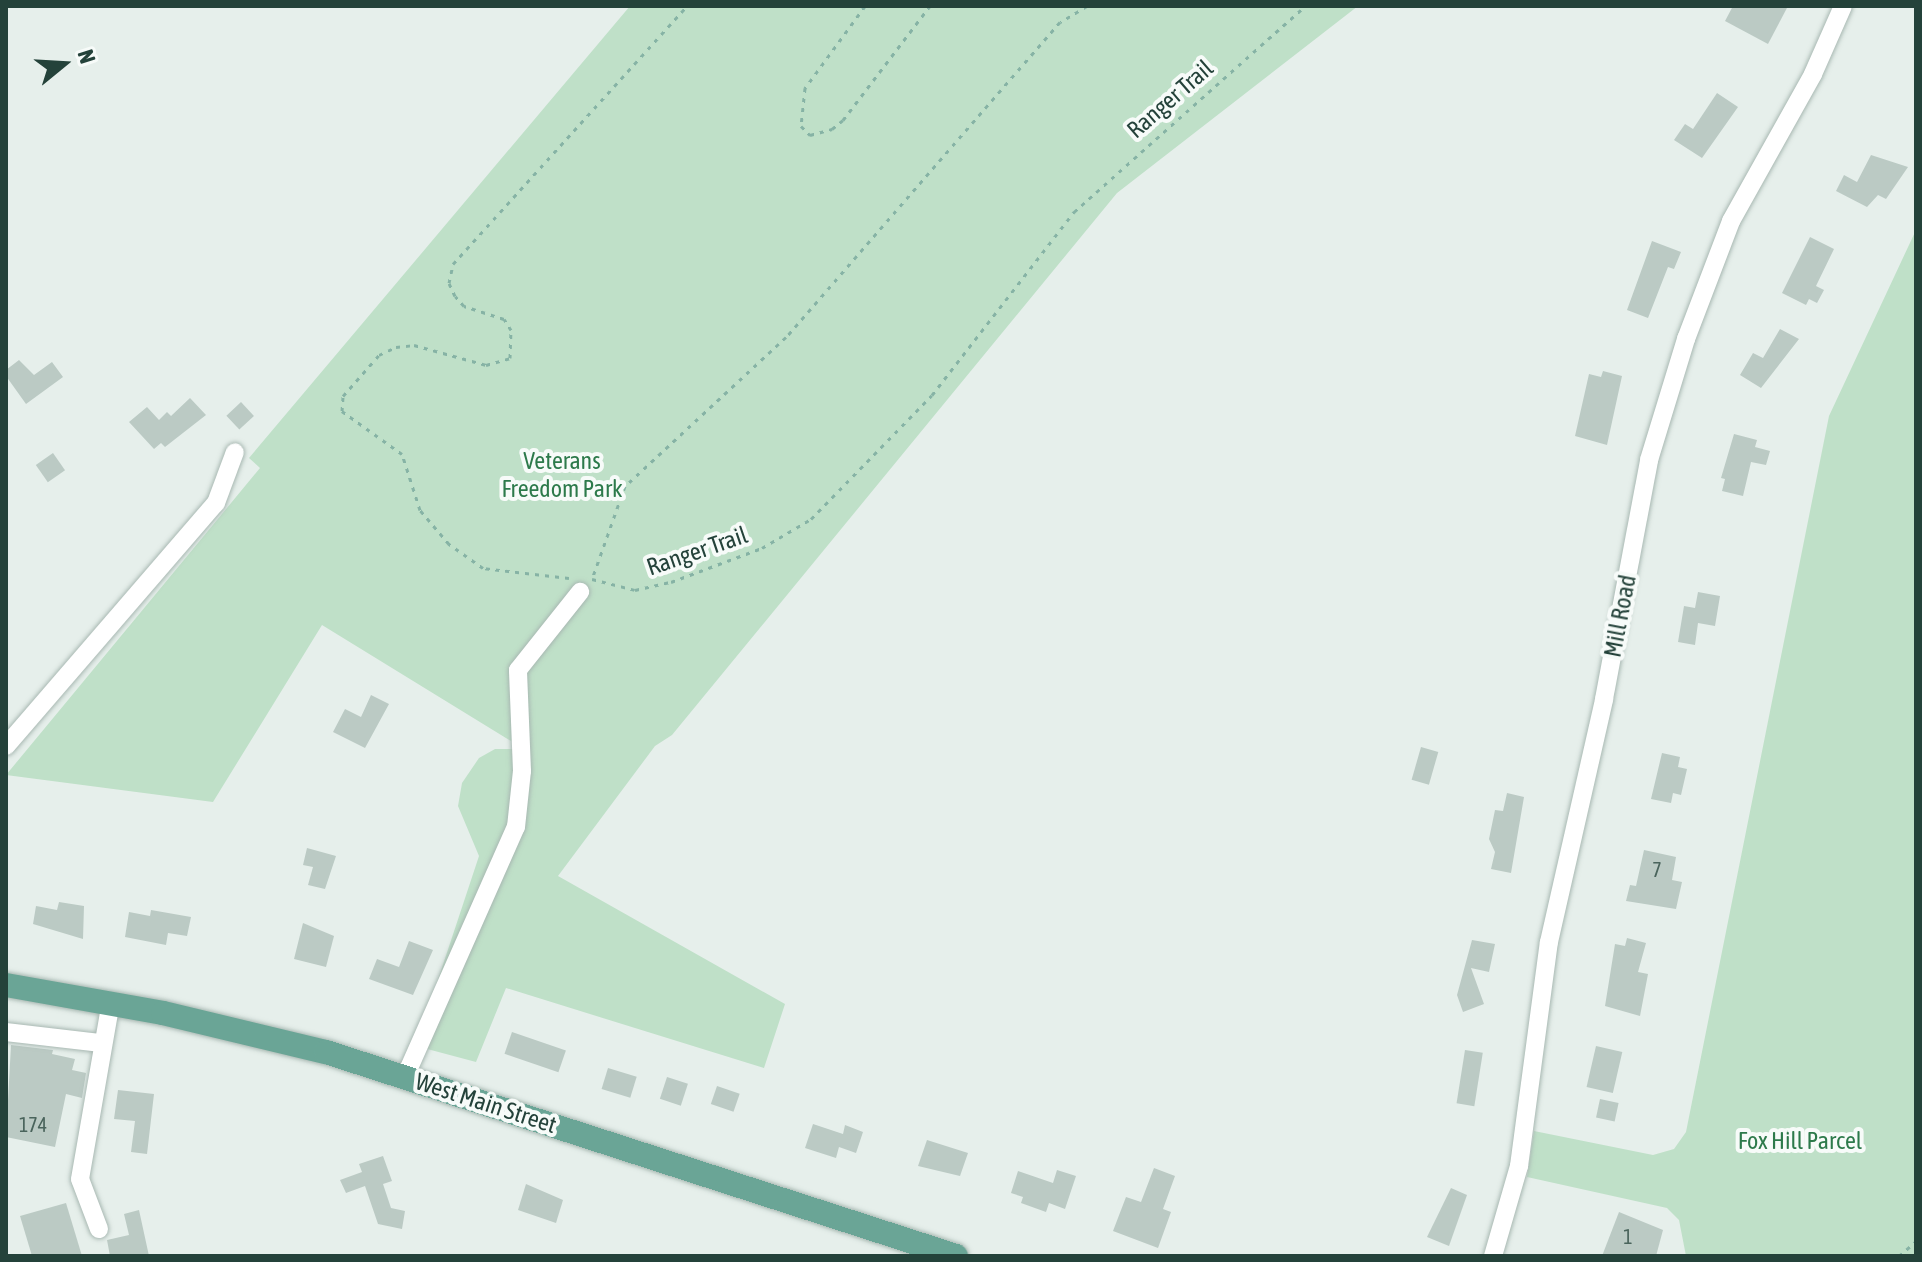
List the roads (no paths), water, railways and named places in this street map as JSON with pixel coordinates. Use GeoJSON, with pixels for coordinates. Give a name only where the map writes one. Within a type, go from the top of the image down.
{"type":"FeatureCollection","features":[{"type":"Feature","properties":{"kind":"main road","name":"West Main Street"},"geometry":{"type":"LineString","coordinates":[[6,985],[111,1002],[258,1034],[405,1077],[956,1256]]}},
{"type":"Feature","properties":{"kind":"street","name":"Mill Road"},"geometry":{"type":"LineString","coordinates":[[1493,1256],[1519,1166],[1549,942],[1604,699],[1649,460],[1686,339],[1731,221],[1813,74],[1843,6]]}},
{"type":"Feature","properties":{"kind":"street"},"geometry":{"type":"LineString","coordinates":[[6,746],[216,503],[235,452]]}},
{"type":"Feature","properties":{"kind":"street"},"geometry":{"type":"LineString","coordinates":[[405,1077],[516,827],[522,800],[518,670],[586,586]]}},
{"type":"Feature","properties":{"kind":"street"},"geometry":{"type":"LineString","coordinates":[[99,1229],[80,1179],[101,1043],[111,1002]]}},
{"type":"Feature","properties":{"kind":"street"},"geometry":{"type":"LineString","coordinates":[[6,1032],[101,1043]]}},
{"type":"Feature","properties":{"kind":"park label","name":"Veterans Freedom Park"},"geometry":{"type":"Point","coordinates":[562,475]}},
{"type":"Feature","properties":{"kind":"park label","name":"Fox Hill Parcel"},"geometry":{"type":"Point","coordinates":[1800,1141]}}]}
